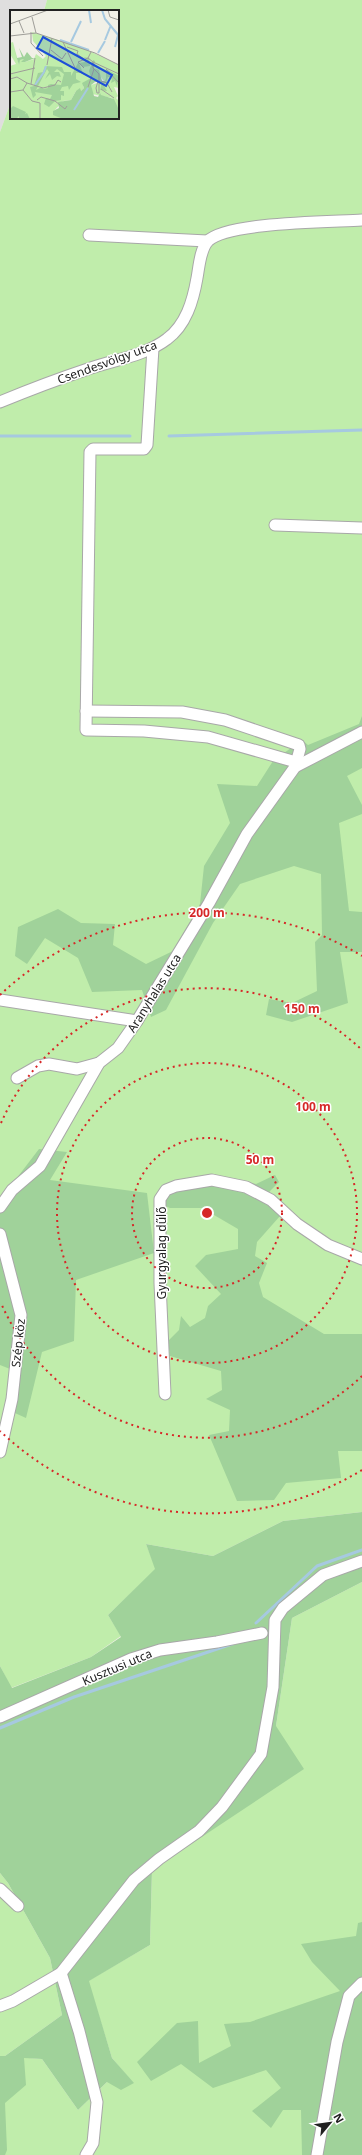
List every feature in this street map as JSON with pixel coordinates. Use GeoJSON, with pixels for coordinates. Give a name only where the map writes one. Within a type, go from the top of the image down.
{"type":"FeatureCollection","features":[{"type":"Feature","properties":{"kind":"street"},"geometry":{"type":"LineString","coordinates":[[89,234],[207,241],[222,232],[239,229],[362,220]]}},
{"type":"Feature","properties":{"kind":"street","name":"Csendesvölgy utca"},"geometry":{"type":"LineString","coordinates":[[0,402],[88,369],[153,348],[167,339],[185,320],[195,289],[201,257],[207,241]]}},
{"type":"Feature","properties":{"kind":"street"},"geometry":{"type":"LineString","coordinates":[[86,711],[182,712],[225,720],[299,745],[300,749],[295,764],[208,737],[144,731],[86,730],[86,711],[90,452],[93,449],[144,449],[147,445],[153,348]]}},
{"type":"Feature","properties":{"kind":"street"},"geometry":{"type":"LineString","coordinates":[[275,525],[362,528]]}},
{"type":"Feature","properties":{"kind":"street","name":"Aranyhalas utca"},"geometry":{"type":"LineString","coordinates":[[0,1207],[12,1190],[40,1166],[99,1063],[118,1048],[137,1021],[209,903],[247,834],[295,764],[362,732]]}},
{"type":"Feature","properties":{"kind":"street"},"geometry":{"type":"LineString","coordinates":[[0,1000],[137,1021]]}},
{"type":"Feature","properties":{"kind":"street"},"geometry":{"type":"LineString","coordinates":[[17,1078],[44,1065],[58,1065],[77,1069],[99,1063]]}},
{"type":"Feature","properties":{"kind":"street","name":"Gyurgyalag dűlő"},"geometry":{"type":"LineString","coordinates":[[165,1394],[160,1282],[160,1199],[166,1190],[176,1186],[212,1180],[246,1187],[271,1200],[297,1224],[328,1245],[362,1260]]}},
{"type":"Feature","properties":{"kind":"street","name":"Szép köz"},"geometry":{"type":"LineString","coordinates":[[0,1234],[21,1315],[12,1399],[0,1452]]}},
{"type":"Feature","properties":{"kind":"street"},"geometry":{"type":"LineString","coordinates":[[0,2006],[13,2001],[61,1973],[134,1880],[158,1858],[199,1831],[222,1807],[260,1754],[273,1687],[275,1620],[283,1608],[323,1575],[362,1561]]}},
{"type":"Feature","properties":{"kind":"street","name":"Kusztusi utca"},"geometry":{"type":"LineString","coordinates":[[0,1717],[132,1658],[160,1650],[217,1642],[262,1633]]}},
{"type":"Feature","properties":{"kind":"street"},"geometry":{"type":"LineString","coordinates":[[0,1889],[18,1906]]}},
{"type":"Feature","properties":{"kind":"street"},"geometry":{"type":"LineString","coordinates":[[61,1973],[79,2030],[97,2102],[93,2143],[86,2155]]}},
{"type":"Feature","properties":{"kind":"street"},"geometry":{"type":"LineString","coordinates":[[318,2155],[338,2042],[349,1996],[362,1983]]}},
{"type":"Feature","properties":{"kind":"shaded area"},"geometry":{"type":"Polygon","coordinates":[[[0,0],[47,0],[44,10],[10,10],[10,105],[0,132],[0,0]]]}},
{"type":"Feature","properties":{"kind":"green space"},"geometry":{"type":"Polygon","coordinates":[[[47,0],[362,0],[362,1512],[283,1521],[213,1556],[146,1544],[156,1569],[108,1615],[121,1636],[91,1657],[11,1688],[0,1666],[0,132],[10,105],[10,119],[119,119],[119,10],[44,10],[47,0]]]}},
{"type":"Feature","properties":{"kind":"green space"},"geometry":{"type":"Polygon","coordinates":[[[362,716],[362,768],[347,776],[362,805],[362,814],[339,823],[349,911],[362,912],[362,952],[340,952],[348,1003],[292,1022],[266,1015],[269,999],[292,1003],[317,991],[315,942],[322,935],[321,874],[294,866],[240,884],[213,923],[166,1010],[151,1017],[142,990],[92,992],[78,958],[45,938],[27,964],[15,956],[18,927],[58,909],[81,923],[115,924],[113,945],[146,964],[173,951],[200,904],[204,866],[230,823],[217,784],[257,786],[273,761],[302,740],[308,745],[359,724],[362,716]]]}},
{"type":"Feature","properties":{"kind":"green space"},"geometry":{"type":"Polygon","coordinates":[[[39,1149],[67,1152],[50,1180],[147,1193],[154,1253],[76,1280],[74,1341],[42,1352],[26,1418],[6,1409],[10,1369],[0,1365],[0,1200],[39,1149]]]}},
{"type":"Feature","properties":{"kind":"green space"},"geometry":{"type":"Polygon","coordinates":[[[275,1175],[279,1182],[270,1191],[265,1200],[280,1216],[257,1242],[255,1256],[267,1263],[259,1283],[263,1297],[324,1334],[362,1334],[362,1451],[338,1451],[341,1478],[286,1483],[274,1500],[237,1501],[209,1435],[229,1431],[230,1410],[206,1399],[222,1390],[221,1371],[170,1356],[168,1341],[179,1330],[181,1316],[190,1327],[205,1318],[208,1306],[221,1294],[195,1266],[206,1255],[238,1249],[238,1229],[202,1208],[170,1208],[154,1201],[190,1178],[228,1178],[256,1184],[275,1175]]]}},
{"type":"Feature","properties":{"kind":"green space"},"geometry":{"type":"Polygon","coordinates":[[[362,1512],[362,1582],[292,1618],[276,1726],[304,1769],[152,1870],[150,1945],[89,1981],[112,2058],[134,2083],[121,2090],[107,2082],[78,2110],[42,2059],[24,2058],[26,2085],[5,2103],[7,2150],[5,2155],[0,2155],[0,2056],[5,2056],[62,2015],[50,1958],[8,1883],[0,1873],[0,1666],[12,1688],[91,1657],[121,1637],[108,1615],[155,1569],[146,1544],[213,1556],[283,1521],[362,1512]]]}},
{"type":"Feature","properties":{"kind":"green space"},"geometry":{"type":"Polygon","coordinates":[[[362,1582],[362,2155],[0,2155],[0,1873],[8,1883],[50,1958],[62,2015],[5,2056],[42,2059],[78,2110],[107,2082],[133,2083],[112,2058],[88,1981],[150,1945],[152,1870],[276,1726],[292,1618],[362,1582]]]}},
{"type":"Feature","properties":{"kind":"green space"},"geometry":{"type":"Polygon","coordinates":[[[362,1922],[362,2155],[302,2155],[301,2110],[283,2110],[271,2128],[252,2111],[281,2088],[266,2070],[213,2088],[181,2064],[151,2081],[137,2062],[177,2023],[198,2021],[199,2063],[231,2046],[224,2024],[250,2022],[340,1991],[312,1962],[301,1944],[356,1936],[358,1923],[362,1922]]]}},
{"type":"Feature","properties":{"kind":"waterway"},"geometry":{"type":"LineString","coordinates":[[169,436],[362,430]]}},
{"type":"Feature","properties":{"kind":"waterway"},"geometry":{"type":"LineString","coordinates":[[0,436],[130,436]]}},
{"type":"Feature","properties":{"kind":"waterway"},"geometry":{"type":"LineString","coordinates":[[256,1623],[317,1566],[362,1550]]}},
{"type":"Feature","properties":{"kind":"waterway"},"geometry":{"type":"LineString","coordinates":[[0,1728],[74,1697],[235,1643]]}}]}
